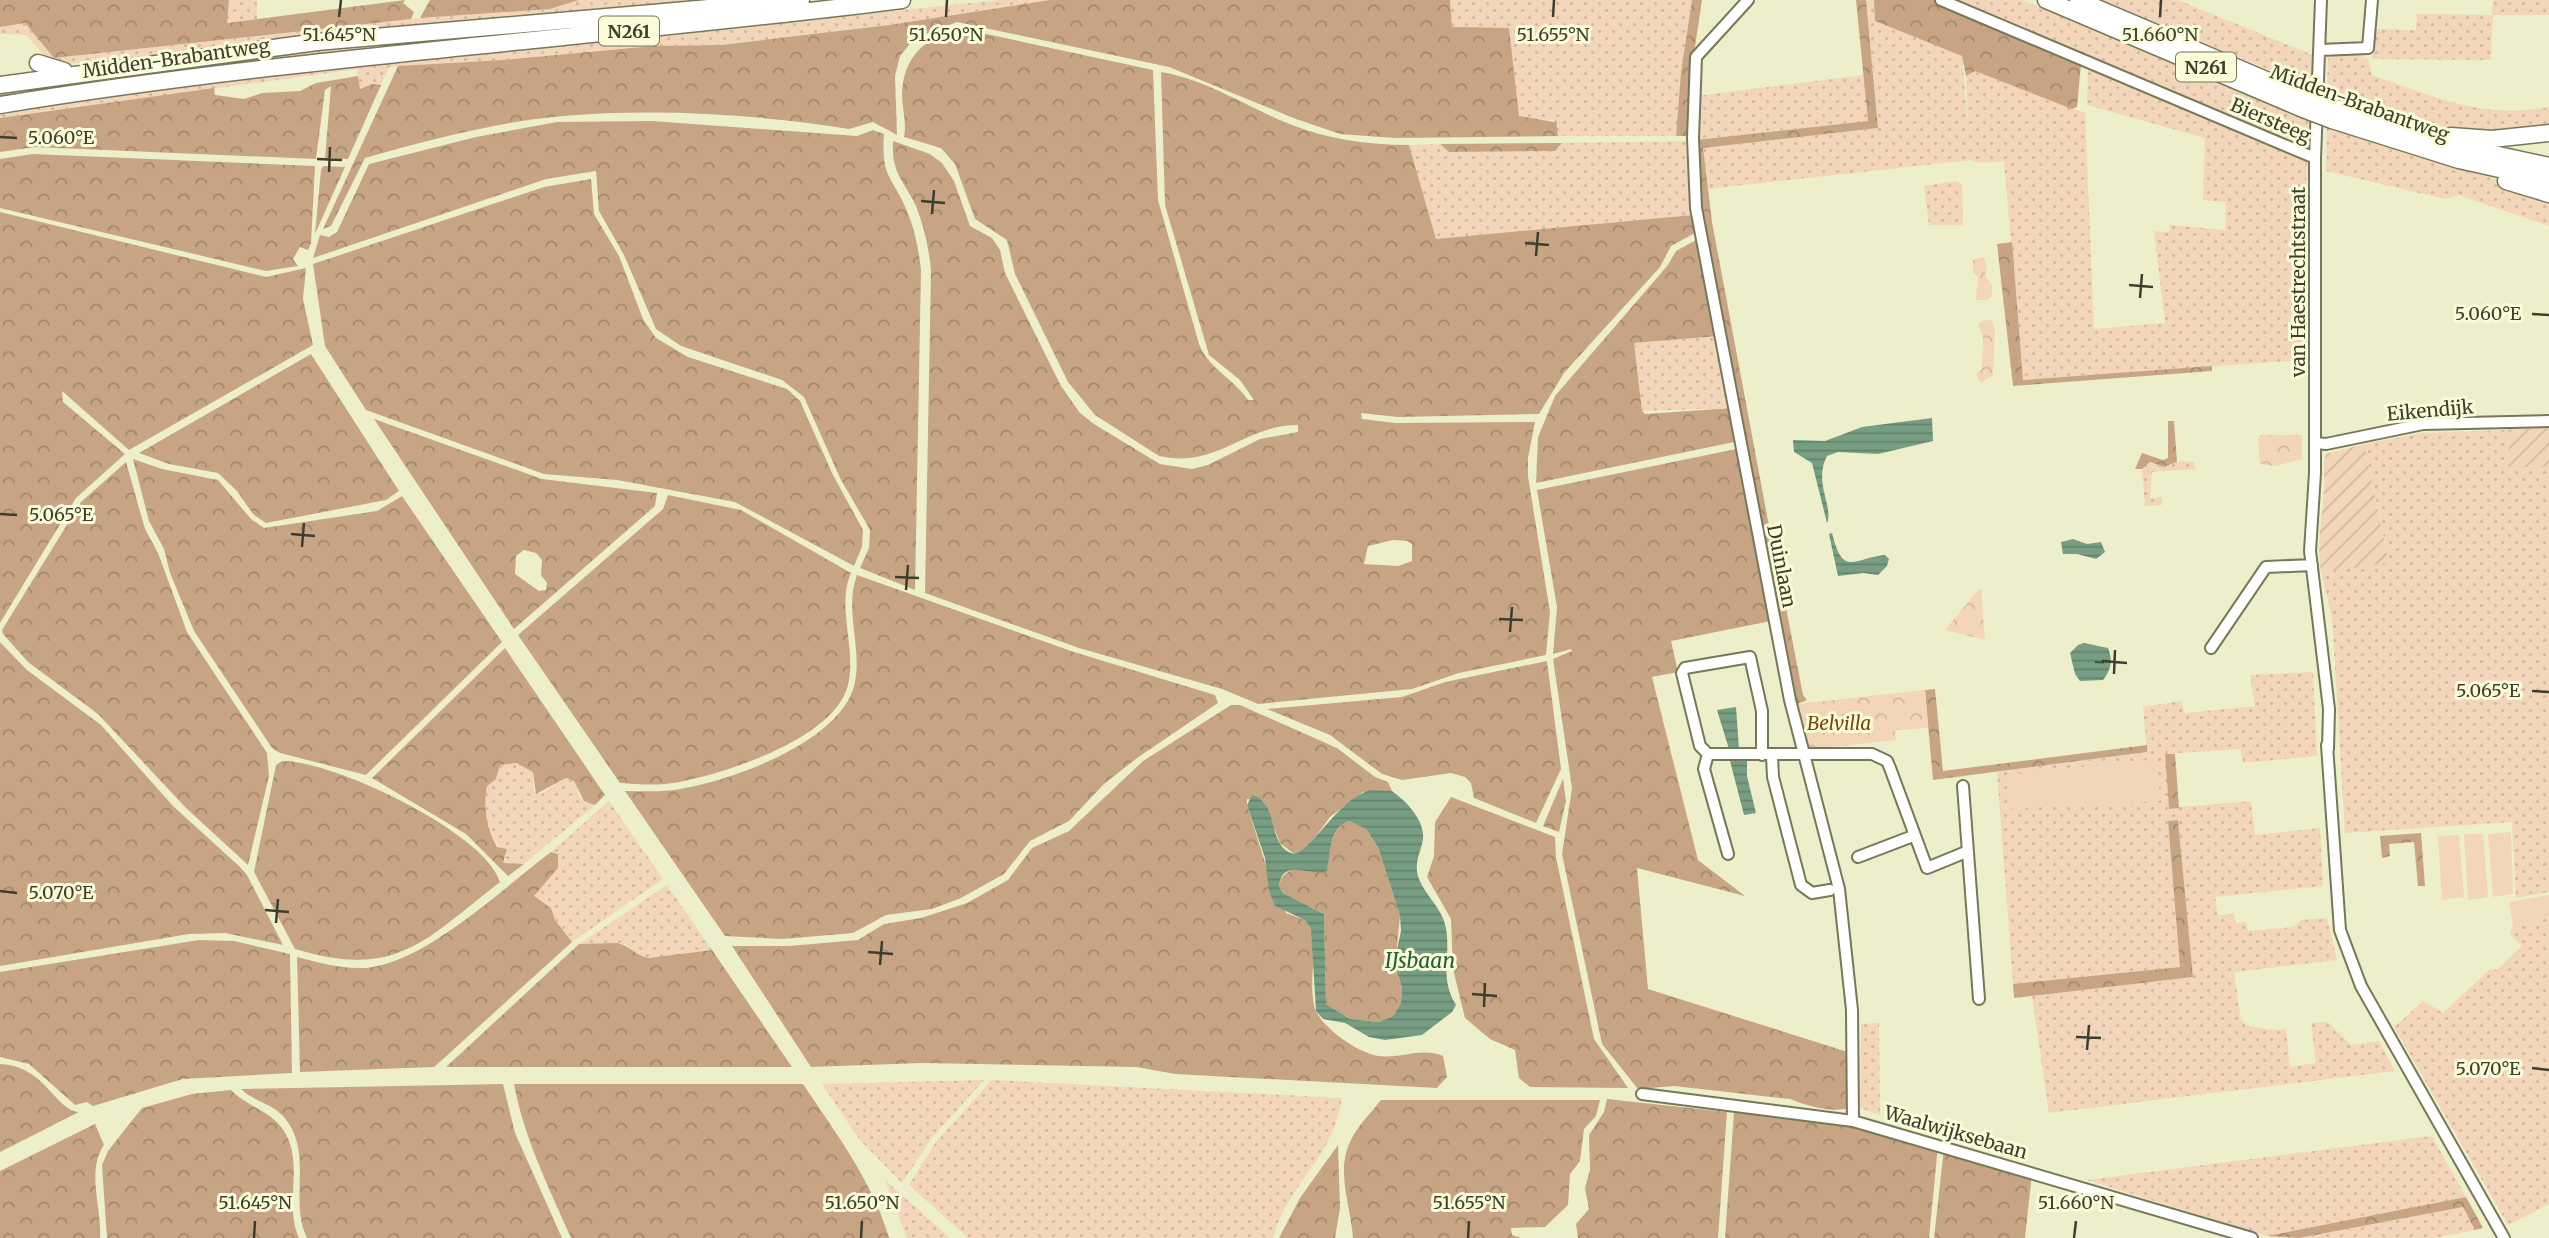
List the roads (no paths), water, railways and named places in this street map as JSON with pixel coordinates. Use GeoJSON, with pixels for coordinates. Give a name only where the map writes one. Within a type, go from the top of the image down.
{"type":"FeatureCollection","features":[{"type":"Feature","properties":{"kind":"highway","name":"Midden-Brabantweg"},"geometry":{"type":"LineString","coordinates":[[0,85],[317,42],[802,0]]}},
{"type":"Feature","properties":{"kind":"highway","name":"Midden-Brabantweg"},"geometry":{"type":"LineString","coordinates":[[0,105],[113,87],[313,62],[675,27],[902,0]]}},
{"type":"Feature","properties":{"kind":"highway","name":"Midden-Brabantweg"},"geometry":{"type":"LineString","coordinates":[[2046,0],[2459,160],[2549,180]]}},
{"type":"Feature","properties":{"kind":"highway","name":"Midden-Brabantweg"},"geometry":{"type":"LineString","coordinates":[[2078,0],[2304,102]]}},
{"type":"Feature","properties":{"kind":"highway","name":"N261"},"geometry":{"type":"LineString","coordinates":[[38,63],[49,69],[80,73]]}},
{"type":"Feature","properties":{"kind":"highway","name":"Midden-Brabantweg"},"geometry":{"type":"LineString","coordinates":[[2332,113],[2352,114],[2457,146],[2549,166]]}},
{"type":"Feature","properties":{"kind":"highway","name":"N261"},"geometry":{"type":"LineString","coordinates":[[2352,114],[2476,139],[2514,138],[2549,133]]}},
{"type":"Feature","properties":{"kind":"highway","name":"N261"},"geometry":{"type":"LineString","coordinates":[[2459,160],[2480,173],[2549,194]]}},
{"type":"Feature","properties":{"kind":"street","name":"Duinlaan"},"geometry":{"type":"LineString","coordinates":[[1748,0],[1698,53],[1695,64],[1693,138],[1696,208],[1804,756],[1834,868],[1845,930],[1852,1010],[1853,1121]]}},
{"type":"Feature","properties":{"kind":"street","name":"Biersteeg"},"geometry":{"type":"LineString","coordinates":[[1941,0],[2315,158]]}},
{"type":"Feature","properties":{"kind":"street","name":"van Haestrechtstraat"},"geometry":{"type":"LineString","coordinates":[[2321,0],[2315,158],[2316,443],[2312,565],[2331,726],[2328,749],[2338,912],[2345,951],[2361,986],[2504,1238]]}},
{"type":"Feature","properties":{"kind":"street"},"geometry":{"type":"LineString","coordinates":[[2320,50],[2368,48],[2372,0]]}},
{"type":"Feature","properties":{"kind":"street","name":"Eikendijk"},"geometry":{"type":"LineString","coordinates":[[2316,443],[2326,444],[2423,424],[2549,421]]}},
{"type":"Feature","properties":{"kind":"street"},"geometry":{"type":"LineString","coordinates":[[2211,648],[2266,567],[2312,565]]}},
{"type":"Feature","properties":{"kind":"street"},"geometry":{"type":"LineString","coordinates":[[1830,890],[1811,893],[1801,885],[1767,755],[1762,711],[1751,658],[1745,655],[1682,670],[1700,746],[1707,754],[1767,755],[1804,756],[1872,754],[1887,761],[1927,868],[1966,852]]}},
{"type":"Feature","properties":{"kind":"street"},"geometry":{"type":"LineString","coordinates":[[1707,754],[1704,769],[1728,854]]}},
{"type":"Feature","properties":{"kind":"street"},"geometry":{"type":"LineString","coordinates":[[1963,786],[1979,999]]}},
{"type":"Feature","properties":{"kind":"street"},"geometry":{"type":"LineString","coordinates":[[1858,858],[1913,836]]}},
{"type":"Feature","properties":{"kind":"street","name":"Waalwijksebaan"},"geometry":{"type":"LineString","coordinates":[[1642,1094],[1853,1121],[2252,1238]]}},
{"type":"Feature","properties":{"kind":"water"},"geometry":{"type":"Polygon","coordinates":[[[1932,418],[1933,441],[1878,454],[1838,452],[1827,456],[1822,475],[1828,509],[1827,523],[1812,463],[1794,452],[1793,440],[1825,441],[1862,427],[1932,418]]]}},
{"type":"Feature","properties":{"kind":"water"},"geometry":{"type":"Polygon","coordinates":[[[1832,533],[1836,547],[1845,561],[1885,555],[1889,559],[1887,566],[1878,575],[1863,573],[1838,576],[1829,534],[1832,533]]]}},
{"type":"Feature","properties":{"kind":"water"},"geometry":{"type":"Polygon","coordinates":[[[2073,539],[2087,544],[2101,542],[2105,552],[2096,559],[2063,554],[2061,542],[2073,539]]]}},
{"type":"Feature","properties":{"kind":"water"},"geometry":{"type":"Polygon","coordinates":[[[2084,643],[2108,648],[2110,665],[2103,680],[2080,681],[2075,674],[2070,653],[2084,643]]]}},
{"type":"Feature","properties":{"kind":"water"},"geometry":{"type":"Polygon","coordinates":[[[1736,707],[1739,749],[1729,749],[1717,710],[1736,707]]]}},
{"type":"Feature","properties":{"kind":"water"},"geometry":{"type":"Polygon","coordinates":[[[1747,760],[1747,776],[1756,813],[1744,815],[1730,761],[1747,760]]]}},
{"type":"Feature","properties":{"kind":"water","name":"IJsbaan"},"geometry":{"type":"Polygon","coordinates":[[[1370,790],[1392,791],[1418,818],[1423,832],[1417,871],[1421,883],[1444,921],[1448,985],[1456,1005],[1452,1012],[1422,1035],[1385,1040],[1369,1037],[1345,1023],[1323,1019],[1316,1011],[1311,929],[1305,920],[1275,906],[1269,891],[1265,858],[1247,805],[1252,795],[1261,799],[1280,843],[1285,850],[1294,854],[1309,844],[1346,804],[1370,790]],[[1350,821],[1343,824],[1334,835],[1327,871],[1291,870],[1281,877],[1279,886],[1283,893],[1324,914],[1326,1004],[1350,1019],[1379,1022],[1393,1016],[1401,1003],[1402,987],[1394,963],[1401,931],[1400,916],[1378,847],[1366,829],[1350,821]]]}},
{"type":"Feature","properties":{"kind":"park label","name":"Belvilla"},"geometry":{"type":"Point","coordinates":[1839,723]}}]}
